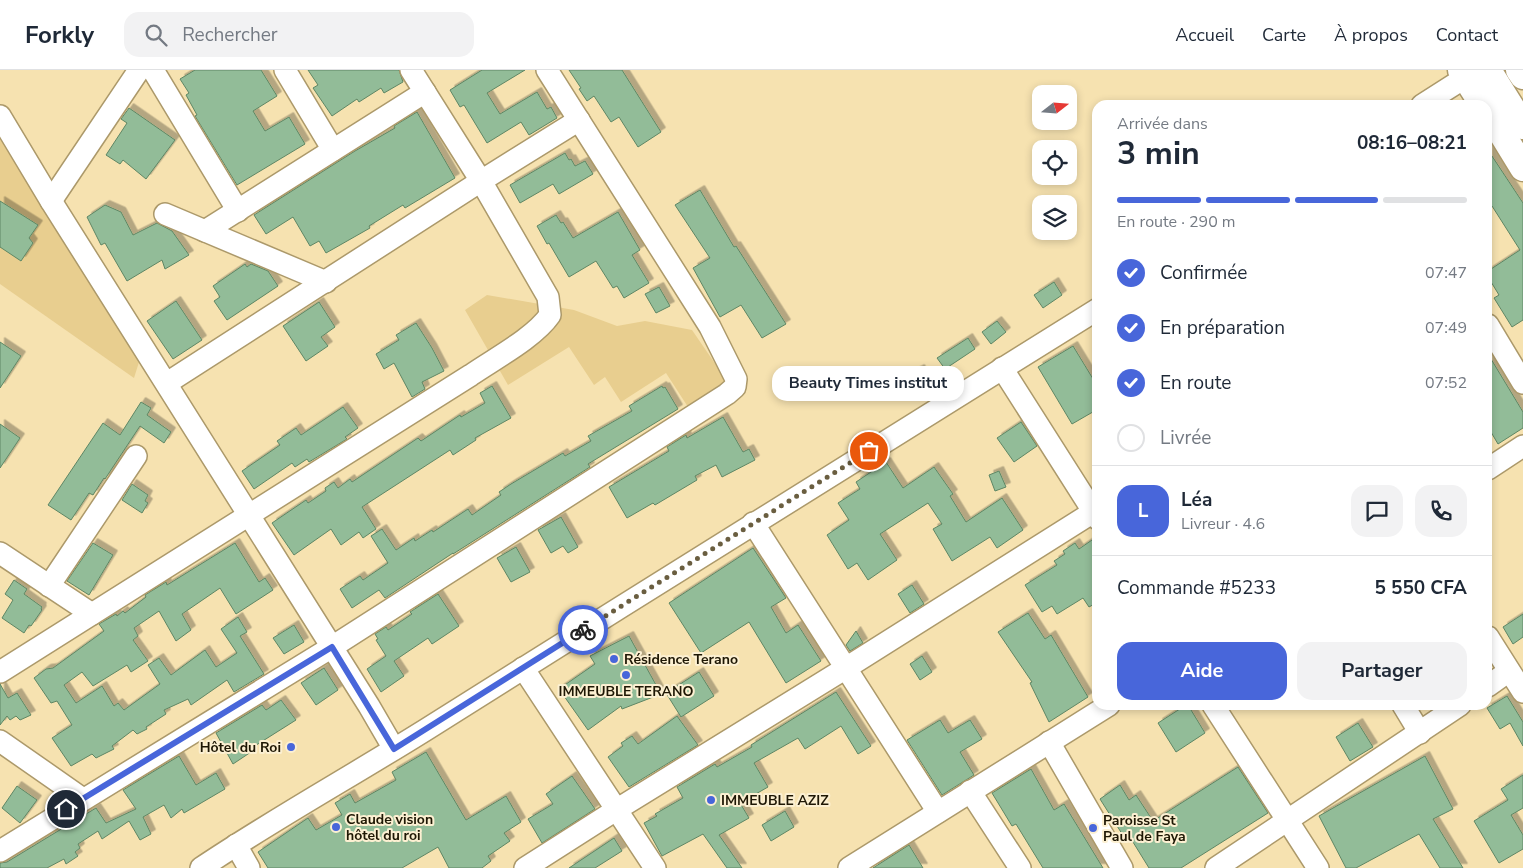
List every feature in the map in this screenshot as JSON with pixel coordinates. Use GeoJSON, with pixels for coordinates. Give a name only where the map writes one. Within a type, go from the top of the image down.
{"type":"FeatureCollection","features":[{"type":"Feature","properties":{"kind":"main road"},"geometry":{"type":"LineString","coordinates":[[1519,70],[1523,76]]}},
{"type":"Feature","properties":{"kind":"main road"},"geometry":{"type":"LineString","coordinates":[[1473,72],[1482,100]]}},
{"type":"Feature","properties":{"kind":"main road"},"geometry":{"type":"LineString","coordinates":[[1473,72],[1523,126]]}},
{"type":"Feature","properties":{"kind":"main road"},"geometry":{"type":"LineString","coordinates":[[1492,118],[1523,168]]}},
{"type":"Feature","properties":{"kind":"street"},"geometry":{"type":"LineString","coordinates":[[51,201],[139,70]]}},
{"type":"Feature","properties":{"kind":"street"},"geometry":{"type":"LineString","coordinates":[[154,70],[238,211]]}},
{"type":"Feature","properties":{"kind":"street"},"geometry":{"type":"LineString","coordinates":[[285,70],[333,150]]}},
{"type":"Feature","properties":{"kind":"street"},"geometry":{"type":"LineString","coordinates":[[0,672],[479,370],[518,344],[541,326],[550,315],[548,297],[481,180],[410,70]]}},
{"type":"Feature","properties":{"kind":"street"},"geometry":{"type":"LineString","coordinates":[[0,851],[332,647],[727,394],[735,386],[735,375],[710,327],[547,70]]}},
{"type":"Feature","properties":{"kind":"street"},"geometry":{"type":"LineString","coordinates":[[1430,100],[1473,72]]}},
{"type":"Feature","properties":{"kind":"street"},"geometry":{"type":"LineString","coordinates":[[206,231],[425,92]]}},
{"type":"Feature","properties":{"kind":"street"},"geometry":{"type":"LineString","coordinates":[[0,116],[51,201],[168,383],[394,749]]}},
{"type":"Feature","properties":{"kind":"street"},"geometry":{"type":"LineString","coordinates":[[168,383],[481,180],[579,120]]}},
{"type":"Feature","properties":{"kind":"street"},"geometry":{"type":"LineString","coordinates":[[165,214],[326,282]]}},
{"type":"Feature","properties":{"kind":"street"},"geometry":{"type":"LineString","coordinates":[[201,868],[1092,313]]}},
{"type":"Feature","properties":{"kind":"street"},"geometry":{"type":"LineString","coordinates":[[1492,333],[1523,383]]}},
{"type":"Feature","properties":{"kind":"street"},"geometry":{"type":"LineString","coordinates":[[1002,368],[1092,507]]}},
{"type":"Feature","properties":{"kind":"street"},"geometry":{"type":"LineString","coordinates":[[1492,466],[1523,446]]}},
{"type":"Feature","properties":{"kind":"street"},"geometry":{"type":"LineString","coordinates":[[49,586],[136,456]]}},
{"type":"Feature","properties":{"kind":"street"},"geometry":{"type":"LineString","coordinates":[[525,868],[1092,515]]}},
{"type":"Feature","properties":{"kind":"street"},"geometry":{"type":"LineString","coordinates":[[753,523],[938,812]]}},
{"type":"Feature","properties":{"kind":"street"},"geometry":{"type":"LineString","coordinates":[[0,553],[92,614]]}},
{"type":"Feature","properties":{"kind":"street"},"geometry":{"type":"LineString","coordinates":[[1492,643],[1523,692]]}},
{"type":"Feature","properties":{"kind":"street"},"geometry":{"type":"LineString","coordinates":[[523,668],[655,868]]}},
{"type":"Feature","properties":{"kind":"street"},"geometry":{"type":"LineString","coordinates":[[1492,683],[1509,671]]}},
{"type":"Feature","properties":{"kind":"street"},"geometry":{"type":"LineString","coordinates":[[855,866],[970,791],[1101,710]]}},
{"type":"Feature","properties":{"kind":"street"},"geometry":{"type":"LineString","coordinates":[[1216,710],[1318,868]]}},
{"type":"Feature","properties":{"kind":"street"},"geometry":{"type":"LineString","coordinates":[[1406,710],[1420,733]]}},
{"type":"Feature","properties":{"kind":"street"},"geometry":{"type":"LineString","coordinates":[[1216,868],[1453,710]]}},
{"type":"Feature","properties":{"kind":"street"},"geometry":{"type":"LineString","coordinates":[[0,741],[83,799]]}},
{"type":"Feature","properties":{"kind":"street"},"geometry":{"type":"LineString","coordinates":[[1049,742],[1122,868]]}},
{"type":"Feature","properties":{"kind":"street"},"geometry":{"type":"LineString","coordinates":[[970,791],[1020,868]]}},
{"type":"Feature","properties":{"kind":"street"},"geometry":{"type":"LineString","coordinates":[[236,845],[249,868]]}},
{"type":"Feature","properties":{"kind":"shaded area"},"geometry":{"type":"Polygon","coordinates":[[[0,136],[139,362],[134,378],[0,284],[0,136]]]}},
{"type":"Feature","properties":{"kind":"shaded area"},"geometry":{"type":"Polygon","coordinates":[[[487,295],[574,310],[617,326],[645,321],[692,330],[727,381],[688,407],[666,373],[621,402],[605,377],[594,385],[569,347],[508,385],[465,310],[487,295]]]}},
{"type":"Feature","properties":{"kind":"building"},"geometry":{"type":"Polygon","coordinates":[[[195,70],[261,70],[277,96],[253,111],[265,131],[289,117],[305,144],[237,185],[195,116],[197,115],[186,95],[189,93],[180,79],[195,70]]]}},
{"type":"Feature","properties":{"kind":"building"},"geometry":{"type":"Polygon","coordinates":[[[308,70],[399,70],[403,82],[384,93],[381,88],[359,102],[357,99],[332,116],[313,88],[318,85],[308,70]]]}},
{"type":"Feature","properties":{"kind":"building"},"geometry":{"type":"Polygon","coordinates":[[[482,70],[525,70],[487,93],[500,114],[537,92],[547,109],[551,107],[557,118],[529,135],[521,122],[487,143],[464,105],[460,107],[450,90],[482,70]]]}},
{"type":"Feature","properties":{"kind":"building"},"geometry":{"type":"Polygon","coordinates":[[[569,70],[622,70],[661,132],[638,147],[619,117],[611,122],[594,96],[587,101],[569,70]]]}},
{"type":"Feature","properties":{"kind":"building"},"geometry":{"type":"Polygon","coordinates":[[[129,108],[175,140],[146,179],[123,160],[120,164],[106,155],[127,123],[121,119],[129,108]]]}},
{"type":"Feature","properties":{"kind":"building"},"geometry":{"type":"Polygon","coordinates":[[[417,112],[455,178],[405,208],[403,205],[369,226],[370,228],[326,253],[319,241],[310,246],[293,217],[266,234],[254,215],[395,128],[394,126],[417,112]]]}},
{"type":"Feature","properties":{"kind":"building"},"geometry":{"type":"Polygon","coordinates":[[[565,153],[575,166],[585,161],[593,174],[559,194],[553,184],[520,203],[510,185],[565,153]]]}},
{"type":"Feature","properties":{"kind":"building"},"geometry":{"type":"Polygon","coordinates":[[[1492,156],[1523,203],[1523,320],[1512,327],[1494,298],[1499,295],[1492,284],[1492,268],[1520,250],[1492,206],[1492,156]]]}},
{"type":"Feature","properties":{"kind":"building"},"geometry":{"type":"Polygon","coordinates":[[[700,190],[734,247],[736,246],[786,324],[762,338],[741,305],[720,317],[693,268],[710,258],[675,205],[700,190]]]}},
{"type":"Feature","properties":{"kind":"building"},"geometry":{"type":"Polygon","coordinates":[[[0,201],[38,225],[29,238],[33,243],[21,261],[0,247],[0,201]]]}},
{"type":"Feature","properties":{"kind":"building"},"geometry":{"type":"Polygon","coordinates":[[[105,205],[121,212],[133,235],[157,223],[172,231],[189,255],[165,269],[162,260],[127,281],[105,243],[101,245],[87,217],[105,205]]]}},
{"type":"Feature","properties":{"kind":"building"},"geometry":{"type":"Polygon","coordinates":[[[618,212],[640,250],[632,255],[649,283],[624,298],[617,286],[613,288],[596,261],[569,277],[537,226],[556,215],[573,238],[618,212]]]}},
{"type":"Feature","properties":{"kind":"building"},"geometry":{"type":"Polygon","coordinates":[[[245,264],[247,267],[251,264],[268,271],[278,286],[227,320],[214,301],[220,297],[213,286],[245,264]]]}},
{"type":"Feature","properties":{"kind":"building"},"geometry":{"type":"Polygon","coordinates":[[[1054,282],[1062,295],[1043,308],[1034,295],[1054,282]]]}},
{"type":"Feature","properties":{"kind":"building"},"geometry":{"type":"Polygon","coordinates":[[[659,287],[670,306],[656,313],[645,294],[659,287]]]}},
{"type":"Feature","properties":{"kind":"building"},"geometry":{"type":"Polygon","coordinates":[[[176,301],[202,340],[173,359],[147,321],[176,301]]]}},
{"type":"Feature","properties":{"kind":"building"},"geometry":{"type":"Polygon","coordinates":[[[319,302],[335,327],[321,337],[328,346],[306,361],[283,326],[319,302]]]}},
{"type":"Feature","properties":{"kind":"building"},"geometry":{"type":"Polygon","coordinates":[[[997,321],[1006,332],[991,344],[982,332],[997,321]]]}},
{"type":"Feature","properties":{"kind":"building"},"geometry":{"type":"Polygon","coordinates":[[[416,323],[444,371],[422,382],[425,389],[412,397],[394,363],[384,369],[376,354],[399,340],[396,335],[416,323]]]}},
{"type":"Feature","properties":{"kind":"building"},"geometry":{"type":"Polygon","coordinates":[[[968,338],[975,349],[945,369],[937,358],[968,338]]]}},
{"type":"Feature","properties":{"kind":"building"},"geometry":{"type":"Polygon","coordinates":[[[0,342],[21,356],[0,388],[0,342]]]}},
{"type":"Feature","properties":{"kind":"building"},"geometry":{"type":"Polygon","coordinates":[[[1073,346],[1092,377],[1092,412],[1072,424],[1038,367],[1073,346]]]}},
{"type":"Feature","properties":{"kind":"building"},"geometry":{"type":"Polygon","coordinates":[[[1492,361],[1523,412],[1523,428],[1498,444],[1492,434],[1492,361]]]}},
{"type":"Feature","properties":{"kind":"building"},"geometry":{"type":"Polygon","coordinates":[[[920,369],[929,386],[913,395],[904,377],[920,369]]]}},
{"type":"Feature","properties":{"kind":"building"},"geometry":{"type":"Polygon","coordinates":[[[492,386],[511,418],[475,438],[476,440],[453,455],[450,450],[362,507],[376,529],[363,538],[359,532],[341,545],[331,529],[294,555],[272,523],[306,500],[308,503],[326,491],[325,488],[334,482],[338,488],[350,479],[352,482],[418,438],[421,441],[460,415],[461,417],[485,403],[480,393],[492,386]]]}},
{"type":"Feature","properties":{"kind":"building"},"geometry":{"type":"Polygon","coordinates":[[[662,386],[663,388],[665,387],[678,409],[588,464],[590,467],[385,598],[379,590],[352,608],[340,589],[360,576],[363,580],[388,563],[371,536],[382,529],[396,550],[414,538],[415,541],[432,530],[433,532],[468,509],[472,515],[501,495],[499,492],[511,484],[563,453],[565,456],[591,441],[588,436],[632,411],[629,406],[662,386]]]}},
{"type":"Feature","properties":{"kind":"building"},"geometry":{"type":"Polygon","coordinates":[[[141,402],[151,408],[147,415],[171,432],[164,443],[140,426],[105,479],[93,495],[89,493],[71,520],[48,505],[103,423],[120,435],[141,402]]]}},
{"type":"Feature","properties":{"kind":"building"},"geometry":{"type":"Polygon","coordinates":[[[343,407],[358,428],[345,437],[347,439],[309,462],[307,459],[295,467],[292,463],[254,489],[242,471],[280,445],[277,441],[296,428],[301,435],[343,407]]]}},
{"type":"Feature","properties":{"kind":"building"},"geometry":{"type":"Polygon","coordinates":[[[723,417],[743,452],[749,449],[755,460],[722,477],[716,465],[695,476],[697,480],[655,505],[653,503],[627,518],[609,487],[669,451],[667,447],[686,435],[687,438],[723,417]]]}},
{"type":"Feature","properties":{"kind":"building"},"geometry":{"type":"Polygon","coordinates":[[[1021,422],[1037,446],[1014,462],[997,438],[1021,422]]]}},
{"type":"Feature","properties":{"kind":"building"},"geometry":{"type":"Polygon","coordinates":[[[0,424],[20,438],[0,468],[0,424]]]}},
{"type":"Feature","properties":{"kind":"building"},"geometry":{"type":"Polygon","coordinates":[[[886,462],[903,488],[934,467],[953,494],[950,496],[966,522],[1002,498],[1023,530],[997,548],[990,537],[952,561],[933,529],[942,524],[928,503],[880,534],[897,560],[868,580],[857,563],[848,569],[827,535],[849,520],[838,503],[860,489],[856,482],[886,462]]]}},
{"type":"Feature","properties":{"kind":"building"},"geometry":{"type":"Polygon","coordinates":[[[999,471],[1006,487],[995,491],[989,475],[999,471]]]}},
{"type":"Feature","properties":{"kind":"building"},"geometry":{"type":"Polygon","coordinates":[[[132,484],[148,495],[145,501],[148,503],[142,513],[122,500],[132,484]]]}},
{"type":"Feature","properties":{"kind":"building"},"geometry":{"type":"Polygon","coordinates":[[[561,517],[578,547],[568,553],[563,546],[551,553],[538,530],[561,517]]]}},
{"type":"Feature","properties":{"kind":"building"},"geometry":{"type":"Polygon","coordinates":[[[1092,540],[1092,605],[1089,607],[1083,598],[1057,614],[1052,606],[1042,612],[1025,585],[1057,565],[1054,561],[1065,554],[1063,551],[1075,543],[1079,549],[1092,540]]]}},
{"type":"Feature","properties":{"kind":"building"},"geometry":{"type":"Polygon","coordinates":[[[93,543],[113,555],[89,595],[67,581],[93,543]]]}},
{"type":"Feature","properties":{"kind":"building"},"geometry":{"type":"Polygon","coordinates":[[[235,543],[259,582],[265,578],[273,590],[236,614],[220,588],[182,614],[191,630],[176,641],[159,611],[134,628],[138,636],[133,640],[148,661],[131,672],[127,665],[93,686],[82,672],[64,685],[76,703],[102,686],[114,706],[118,703],[124,710],[160,684],[148,665],[159,658],[171,675],[205,650],[216,667],[237,653],[221,629],[238,617],[247,632],[240,636],[264,674],[234,692],[227,680],[191,705],[188,699],[164,710],[166,714],[146,727],[147,729],[137,734],[133,730],[112,746],[114,749],[96,758],[92,754],[71,766],[52,738],[72,725],[57,701],[51,703],[34,678],[46,669],[53,668],[104,631],[99,624],[116,614],[117,616],[123,611],[125,613],[146,597],[145,595],[166,582],[167,585],[235,543]]]}},
{"type":"Feature","properties":{"kind":"building"},"geometry":{"type":"Polygon","coordinates":[[[516,547],[530,572],[511,582],[497,558],[516,547]]]}},
{"type":"Feature","properties":{"kind":"building"},"geometry":{"type":"Polygon","coordinates":[[[753,548],[786,598],[771,607],[786,633],[798,625],[821,661],[786,683],[749,622],[701,653],[669,603],[753,548]]]}},
{"type":"Feature","properties":{"kind":"building"},"geometry":{"type":"Polygon","coordinates":[[[14,580],[27,589],[24,594],[42,607],[42,610],[31,626],[29,625],[24,633],[2,618],[13,600],[5,594],[14,580]]]}},
{"type":"Feature","properties":{"kind":"building"},"geometry":{"type":"Polygon","coordinates":[[[912,585],[924,604],[910,613],[898,594],[912,585]]]}},
{"type":"Feature","properties":{"kind":"building"},"geometry":{"type":"Polygon","coordinates":[[[438,594],[459,626],[432,644],[428,638],[394,661],[404,676],[381,692],[367,669],[386,656],[376,640],[378,639],[375,634],[386,627],[388,630],[412,614],[410,612],[438,594]]]}},
{"type":"Feature","properties":{"kind":"building"},"geometry":{"type":"Polygon","coordinates":[[[1028,613],[1045,639],[1051,635],[1088,697],[1049,722],[1030,683],[1032,682],[998,632],[1028,613]]]}},
{"type":"Feature","properties":{"kind":"building"},"geometry":{"type":"Polygon","coordinates":[[[1523,614],[1523,637],[1513,644],[1503,627],[1523,614]]]}},
{"type":"Feature","properties":{"kind":"building"},"geometry":{"type":"Polygon","coordinates":[[[294,625],[304,642],[284,654],[273,638],[294,625]]]}},
{"type":"Feature","properties":{"kind":"building"},"geometry":{"type":"Polygon","coordinates":[[[856,631],[863,643],[850,651],[846,645],[856,631]]]}},
{"type":"Feature","properties":{"kind":"building"},"geometry":{"type":"Polygon","coordinates":[[[629,636],[661,694],[622,709],[621,706],[588,730],[559,689],[595,664],[590,656],[629,636]]]}},
{"type":"Feature","properties":{"kind":"building"},"geometry":{"type":"Polygon","coordinates":[[[922,656],[932,672],[920,680],[910,664],[922,656]]]}},
{"type":"Feature","properties":{"kind":"building"},"geometry":{"type":"Polygon","coordinates":[[[324,668],[338,690],[316,705],[301,683],[324,668]]]}},
{"type":"Feature","properties":{"kind":"building"},"geometry":{"type":"Polygon","coordinates":[[[699,672],[714,696],[681,717],[666,693],[699,672]]]}},
{"type":"Feature","properties":{"kind":"building"},"geometry":{"type":"Polygon","coordinates":[[[0,684],[8,698],[17,693],[31,715],[20,720],[16,716],[10,720],[7,716],[0,725],[0,684]]]}},
{"type":"Feature","properties":{"kind":"building"},"geometry":{"type":"Polygon","coordinates":[[[836,692],[871,746],[858,754],[841,726],[805,749],[798,738],[754,763],[768,787],[740,803],[749,818],[719,835],[742,868],[727,868],[703,834],[662,856],[644,823],[657,816],[655,814],[683,798],[677,787],[715,764],[717,767],[752,747],[751,745],[836,692]]]}},
{"type":"Feature","properties":{"kind":"building"},"geometry":{"type":"Polygon","coordinates":[[[1507,696],[1523,722],[1523,746],[1510,723],[1500,729],[1488,710],[1492,710],[1492,705],[1507,696]]]}},
{"type":"Feature","properties":{"kind":"building"},"geometry":{"type":"Polygon","coordinates":[[[281,700],[296,720],[250,749],[251,752],[233,764],[216,733],[262,705],[266,710],[281,700]]]}},
{"type":"Feature","properties":{"kind":"building"},"geometry":{"type":"Polygon","coordinates":[[[1178,710],[1191,710],[1205,733],[1176,752],[1158,723],[1178,710]]]}},
{"type":"Feature","properties":{"kind":"building"},"geometry":{"type":"Polygon","coordinates":[[[677,716],[698,745],[629,787],[608,757],[623,746],[621,743],[632,736],[638,744],[677,716]]]}},
{"type":"Feature","properties":{"kind":"building"},"geometry":{"type":"Polygon","coordinates":[[[940,720],[948,733],[970,720],[982,739],[960,752],[974,775],[942,795],[907,740],[940,720]]]}},
{"type":"Feature","properties":{"kind":"building"},"geometry":{"type":"Polygon","coordinates":[[[1358,723],[1373,747],[1350,761],[1336,737],[1358,723]]]}},
{"type":"Feature","properties":{"kind":"building"},"geometry":{"type":"Polygon","coordinates":[[[426,752],[466,820],[506,796],[521,822],[504,833],[510,841],[488,856],[491,861],[482,868],[449,868],[438,847],[402,868],[268,868],[258,852],[308,818],[316,830],[342,815],[335,803],[350,794],[355,803],[396,780],[392,772],[426,752]]]}},
{"type":"Feature","properties":{"kind":"building"},"geometry":{"type":"Polygon","coordinates":[[[179,756],[196,785],[216,773],[225,789],[184,813],[182,809],[171,818],[164,805],[143,817],[151,834],[140,840],[129,821],[102,839],[98,831],[78,844],[80,848],[75,852],[78,856],[66,864],[64,859],[47,868],[0,868],[0,863],[7,862],[96,808],[106,823],[136,809],[123,790],[179,756]]]}},
{"type":"Feature","properties":{"kind":"building"},"geometry":{"type":"Polygon","coordinates":[[[1425,756],[1453,809],[1433,819],[1463,868],[1440,868],[1419,834],[1356,868],[1346,868],[1319,816],[1425,756]]]}},
{"type":"Feature","properties":{"kind":"building"},"geometry":{"type":"Polygon","coordinates":[[[1238,767],[1268,813],[1181,868],[1149,868],[1128,834],[1124,837],[1100,799],[1120,785],[1129,800],[1136,795],[1153,821],[1238,767]]]}},
{"type":"Feature","properties":{"kind":"building"},"geometry":{"type":"Polygon","coordinates":[[[1031,769],[1054,810],[1064,804],[1103,868],[1043,868],[1016,824],[1012,826],[992,793],[1031,769]]]}},
{"type":"Feature","properties":{"kind":"building"},"geometry":{"type":"Polygon","coordinates":[[[1523,775],[1523,808],[1511,815],[1523,835],[1523,849],[1499,863],[1474,821],[1508,800],[1501,789],[1523,775]]]}},
{"type":"Feature","properties":{"kind":"building"},"geometry":{"type":"Polygon","coordinates":[[[572,776],[595,809],[542,843],[528,819],[553,804],[546,794],[572,776]]]}},
{"type":"Feature","properties":{"kind":"building"},"geometry":{"type":"Polygon","coordinates":[[[17,786],[37,800],[20,823],[2,808],[17,786]]]}},
{"type":"Feature","properties":{"kind":"building"},"geometry":{"type":"Polygon","coordinates":[[[785,811],[794,827],[771,841],[762,825],[785,811]]]}},
{"type":"Feature","properties":{"kind":"building"},"geometry":{"type":"Polygon","coordinates":[[[614,838],[622,851],[595,868],[569,868],[614,838]]]}},
{"type":"Feature","properties":{"kind":"building"},"geometry":{"type":"Polygon","coordinates":[[[909,845],[923,868],[873,868],[909,845]]]}},
{"type":"Feature","properties":{"kind":"way so far"},"geometry":{"type":"LineString","coordinates":[[583,630],[869,451]]}},
{"type":"Feature","properties":{"kind":"place","name":"Beauty Times institut"},"geometry":{"type":"Point","coordinates":[869,451]}},
{"type":"Feature","properties":{"kind":"place","name":"Résidence Terano"},"geometry":{"type":"Point","coordinates":[614,659]}},
{"type":"Feature","properties":{"kind":"place","name":"IMMEUBLE TERANO"},"geometry":{"type":"Point","coordinates":[626,675]}},
{"type":"Feature","properties":{"kind":"place","name":"Hôtel du Roi"},"geometry":{"type":"Point","coordinates":[291,747]}},
{"type":"Feature","properties":{"kind":"place","name":"IMMEUBLE AZIZ"},"geometry":{"type":"Point","coordinates":[711,800]}},
{"type":"Feature","properties":{"kind":"place","name":"Claude vision hôtel du roi"},"geometry":{"type":"Point","coordinates":[336,827]}},
{"type":"Feature","properties":{"kind":"place","name":"Paroisse St Paul de Faya"},"geometry":{"type":"Point","coordinates":[1093,828]}},
{"type":"Feature","properties":{"kind":"route"},"geometry":{"type":"LineString","coordinates":[[66,809],[332,647],[394,749],[583,630]]}}]}
